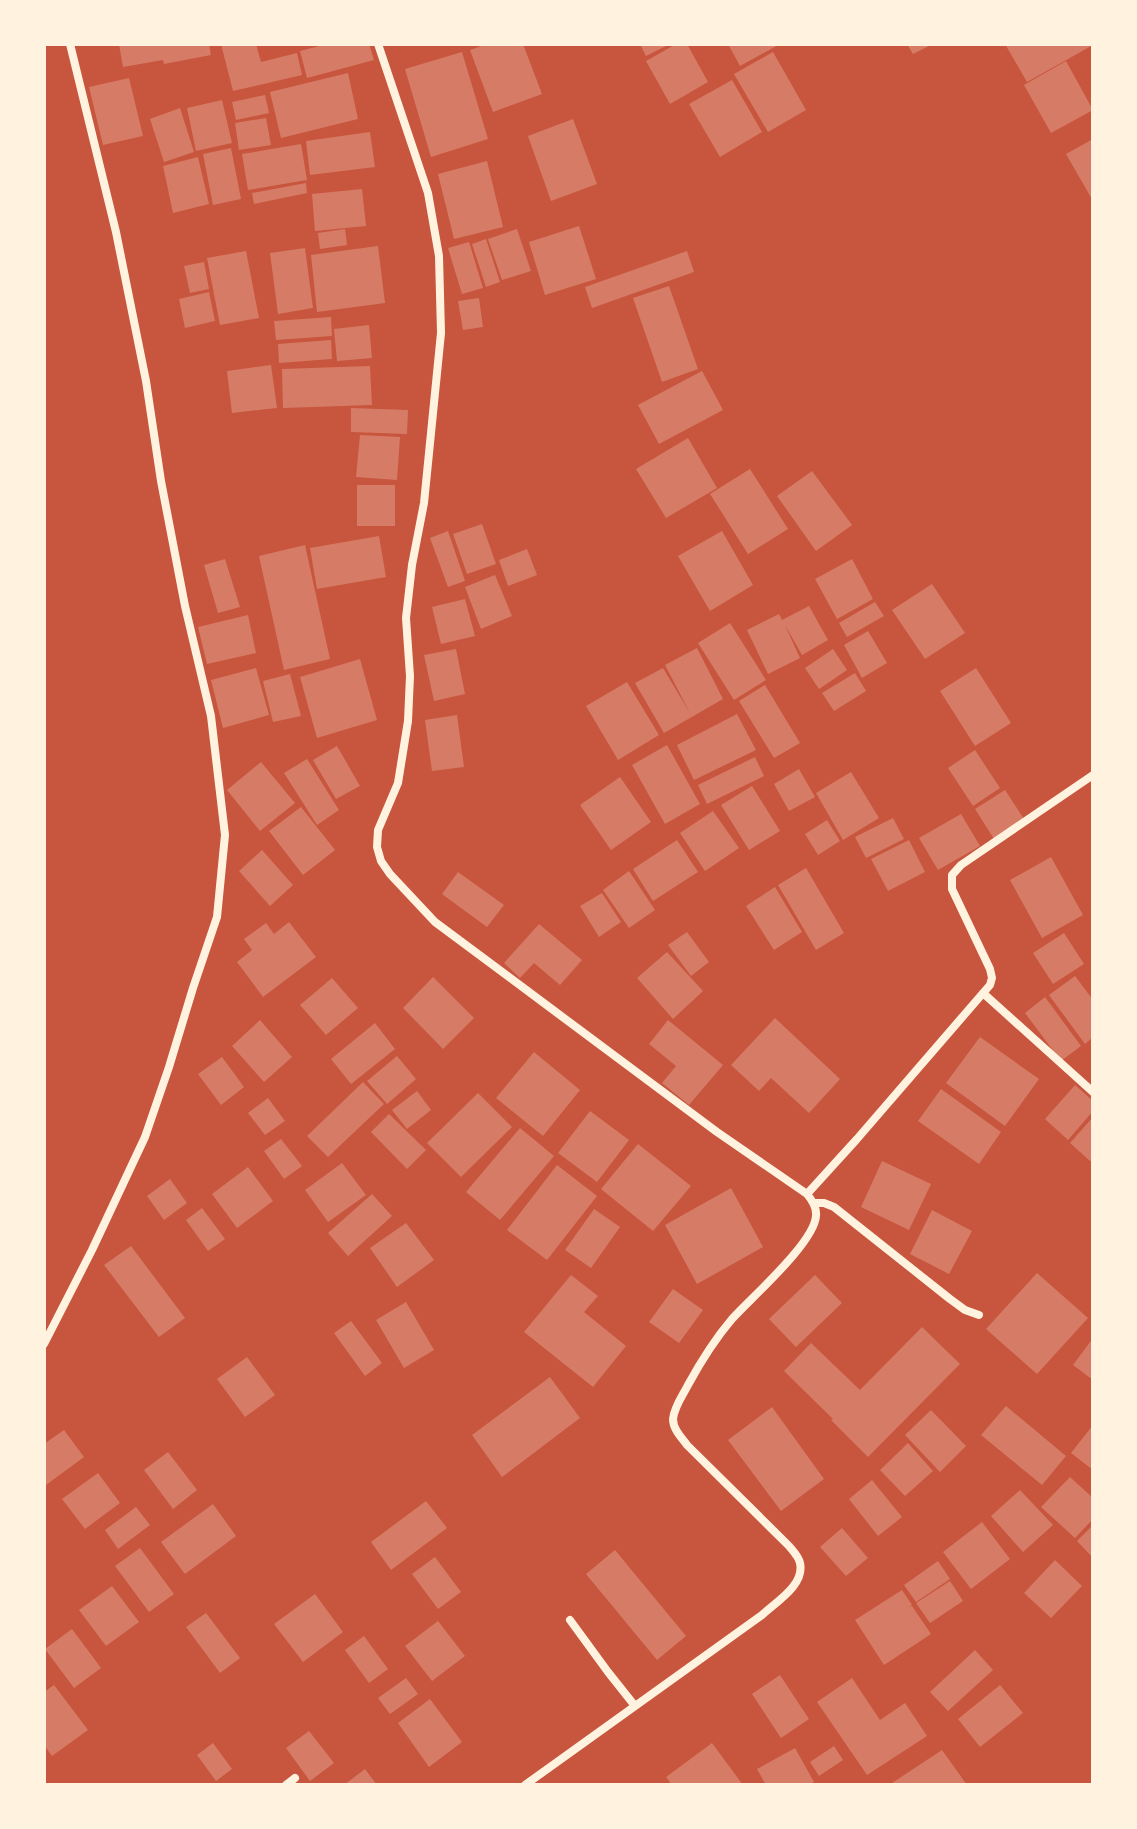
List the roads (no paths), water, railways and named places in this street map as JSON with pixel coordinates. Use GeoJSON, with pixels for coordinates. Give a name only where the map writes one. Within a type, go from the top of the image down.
{"type":"FeatureCollection","features":[{"type":"Feature","properties":{"kind":"street"},"geometry":{"type":"LineString","coordinates":[[44,1344],[145,1137],[217,917],[225,835],[211,716],[179,575],[146,381],[116,232],[70,44]]}},
{"type":"Feature","properties":{"kind":"street"},"geometry":{"type":"LineString","coordinates":[[378,44],[428,193],[439,256],[441,333],[424,503],[406,618],[410,676],[408,721],[398,783],[378,830],[377,847],[381,861],[435,922],[717,1132],[807,1194],[814,1203],[816,1216],[801,1245],[731,1321],[697,1370],[676,1407],[673,1419],[675,1429],[687,1445],[789,1546],[800,1561],[800,1577],[762,1615],[525,1785]]}},
{"type":"Feature","properties":{"kind":"street"},"geometry":{"type":"LineString","coordinates":[[807,1194],[983,993],[992,978],[952,889],[952,875],[961,865],[1093,775]]}},
{"type":"Feature","properties":{"kind":"street"},"geometry":{"type":"LineString","coordinates":[[983,993],[1093,1092]]}},
{"type":"Feature","properties":{"kind":"street"},"geometry":{"type":"LineString","coordinates":[[814,1203],[834,1207],[950,1299],[979,1315]]}},
{"type":"Feature","properties":{"kind":"street"},"geometry":{"type":"LineString","coordinates":[[570,1620],[635,1706]]}},
{"type":"Feature","properties":{"kind":"street"},"geometry":{"type":"LineString","coordinates":[[286,1785],[295,1778]]}}]}
